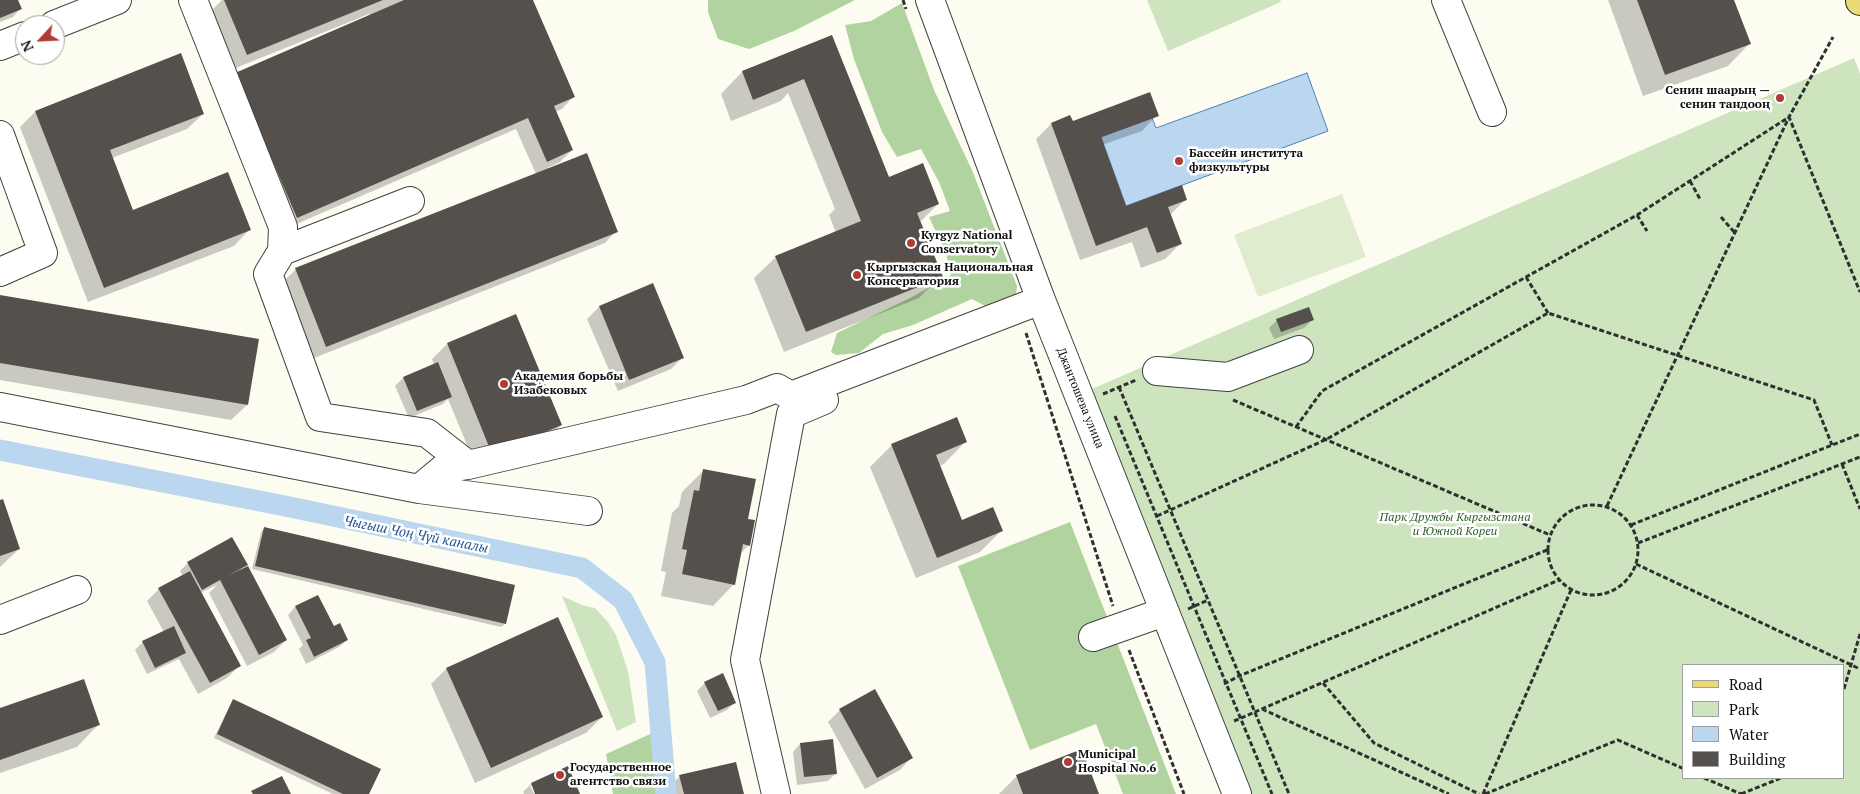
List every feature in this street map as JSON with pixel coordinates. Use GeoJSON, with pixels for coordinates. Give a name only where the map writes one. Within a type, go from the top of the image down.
{"type":"FeatureCollection","features":[{"type":"Feature","properties":{"kind":"street"},"geometry":{"type":"LineString","coordinates":[[65,21],[117,0]]}},
{"type":"Feature","properties":{"kind":"street"},"geometry":{"type":"LineString","coordinates":[[193,0],[283,227],[282,251],[268,274],[320,417],[427,433],[468,465]]}},
{"type":"Feature","properties":{"kind":"street"},"geometry":{"type":"LineString","coordinates":[[1446,0],[1492,112]]}},
{"type":"Feature","properties":{"kind":"street","name":"Джантошева улица"},"geometry":{"type":"LineString","coordinates":[[918,5],[1036,311],[1093,398],[1164,612],[1237,794]]}},
{"type":"Feature","properties":{"kind":"street"},"geometry":{"type":"LineString","coordinates":[[0,46],[15,40]]}},
{"type":"Feature","properties":{"kind":"street"},"geometry":{"type":"LineString","coordinates":[[0,135],[43,253],[0,272]]}},
{"type":"Feature","properties":{"kind":"street"},"geometry":{"type":"LineString","coordinates":[[282,251],[410,201]]}},
{"type":"Feature","properties":{"kind":"street"},"geometry":{"type":"LineString","coordinates":[[419,489],[444,468],[468,465],[746,400],[777,388],[791,396],[1036,311]]}},
{"type":"Feature","properties":{"kind":"street"},"geometry":{"type":"LineString","coordinates":[[776,794],[745,660],[790,414],[1036,311]]}},
{"type":"Feature","properties":{"kind":"street"},"geometry":{"type":"LineString","coordinates":[[1157,371],[1228,377],[1299,350]]}},
{"type":"Feature","properties":{"kind":"street"},"geometry":{"type":"LineString","coordinates":[[0,407],[419,489],[588,511]]}},
{"type":"Feature","properties":{"kind":"street"},"geometry":{"type":"LineString","coordinates":[[0,620],[77,590]]}},
{"type":"Feature","properties":{"kind":"street"},"geometry":{"type":"LineString","coordinates":[[1093,637],[1164,612]]}},
{"type":"Feature","properties":{"kind":"path"},"geometry":{"type":"LineString","coordinates":[[903,0],[918,5]]}},
{"type":"Feature","properties":{"kind":"path"},"geometry":{"type":"LineString","coordinates":[[1607,506],[1789,117],[1833,37]]}},
{"type":"Feature","properties":{"kind":"path"},"geometry":{"type":"LineString","coordinates":[[1296,426],[1322,392],[1637,215],[1789,117]]}},
{"type":"Feature","properties":{"kind":"path"},"geometry":{"type":"LineString","coordinates":[[1789,117],[1860,292]]}},
{"type":"Feature","properties":{"kind":"path"},"geometry":{"type":"LineString","coordinates":[[1690,181],[1700,198]]}},
{"type":"Feature","properties":{"kind":"path"},"geometry":{"type":"LineString","coordinates":[[1637,215],[1647,231]]}},
{"type":"Feature","properties":{"kind":"path"},"geometry":{"type":"LineString","coordinates":[[1721,216],[1735,233]]}},
{"type":"Feature","properties":{"kind":"path"},"geometry":{"type":"LineString","coordinates":[[1526,277],[1548,313],[1814,400],[1832,445]]}},
{"type":"Feature","properties":{"kind":"path"},"geometry":{"type":"LineString","coordinates":[[1036,311],[1120,627],[1184,794]]}},
{"type":"Feature","properties":{"kind":"path"},"geometry":{"type":"LineString","coordinates":[[1157,516],[1326,439],[1548,313]]}},
{"type":"Feature","properties":{"kind":"path"},"geometry":{"type":"LineString","coordinates":[[1093,398],[1157,371]]}},
{"type":"Feature","properties":{"kind":"path"},"geometry":{"type":"LineString","coordinates":[[1119,387],[1289,794]]}},
{"type":"Feature","properties":{"kind":"path"},"geometry":{"type":"LineString","coordinates":[[1093,398],[1109,401]]}},
{"type":"Feature","properties":{"kind":"path"},"geometry":{"type":"LineString","coordinates":[[1231,399],[1550,535]]}},
{"type":"Feature","properties":{"kind":"path"},"geometry":{"type":"LineString","coordinates":[[1113,410],[1272,794]]}},
{"type":"Feature","properties":{"kind":"path"},"geometry":{"type":"LineString","coordinates":[[1632,525],[1860,434]]}},
{"type":"Feature","properties":{"kind":"path"},"geometry":{"type":"LineString","coordinates":[[1638,543],[1860,457]]}},
{"type":"Feature","properties":{"kind":"path"},"geometry":{"type":"LineString","coordinates":[[1842,464],[1860,509]]}},
{"type":"Feature","properties":{"kind":"path"},"geometry":{"type":"LineString","coordinates":[[1586,504],[1607,506],[1621,513],[1632,525],[1639,548],[1636,564],[1629,578],[1618,588],[1603,594],[1587,595],[1571,590],[1559,580],[1550,566],[1547,550],[1550,535],[1557,521],[1571,509],[1586,504]]}},
{"type":"Feature","properties":{"kind":"path"},"geometry":{"type":"LineString","coordinates":[[1198,696],[1239,676],[1547,550]]}},
{"type":"Feature","properties":{"kind":"path"},"geometry":{"type":"LineString","coordinates":[[1636,564],[1860,669]]}},
{"type":"Feature","properties":{"kind":"path"},"geometry":{"type":"LineString","coordinates":[[1212,731],[1559,580]]}},
{"type":"Feature","properties":{"kind":"path"},"geometry":{"type":"LineString","coordinates":[[1482,794],[1571,590]]}},
{"type":"Feature","properties":{"kind":"path"},"geometry":{"type":"LineString","coordinates":[[1845,685],[1860,634]]}},
{"type":"Feature","properties":{"kind":"path"},"geometry":{"type":"LineString","coordinates":[[1323,683],[1374,743],[1482,794],[1618,740],[1682,768]]}},
{"type":"Feature","properties":{"kind":"path"},"geometry":{"type":"LineString","coordinates":[[1262,709],[1449,794]]}},
{"type":"Feature","properties":{"kind":"path"},"geometry":{"type":"LineString","coordinates":[[1706,779],[1741,794],[1778,779]]}},
{"type":"Feature","properties":{"kind":"green space"},"geometry":{"type":"Polygon","coordinates":[[[708,0],[855,0],[794,31],[749,49],[718,39],[708,12],[708,0]]]}},
{"type":"Feature","properties":{"kind":"green space"},"geometry":{"type":"Polygon","coordinates":[[[1147,0],[1280,0],[1281,2],[1168,51],[1147,0]]]}},
{"type":"Feature","properties":{"kind":"green space"},"geometry":{"type":"Polygon","coordinates":[[[902,3],[934,90],[972,170],[1017,286],[1015,304],[987,307],[972,299],[913,325],[883,334],[859,353],[836,355],[831,352],[837,333],[910,298],[951,275],[946,253],[929,217],[950,211],[939,182],[921,149],[897,157],[882,132],[854,59],[845,25],[871,21],[902,3]]]}},
{"type":"Feature","properties":{"kind":"green space","name":"Парк Дружбы Кыргызстана и Южной Кореи"},"geometry":{"type":"Polygon","coordinates":[[[1854,58],[1860,74],[1860,794],[1249,794],[1087,391],[1854,58]]]}},
{"type":"Feature","properties":{"kind":"green space"},"geometry":{"type":"Polygon","coordinates":[[[1342,194],[1366,257],[1258,297],[1234,235],[1342,194]]]}},
{"type":"Feature","properties":{"kind":"green space"},"geometry":{"type":"Polygon","coordinates":[[[1070,522],[1176,794],[1123,794],[1096,724],[1030,750],[958,566],[1070,522]]]}},
{"type":"Feature","properties":{"kind":"green space"},"geometry":{"type":"Polygon","coordinates":[[[562,596],[582,605],[595,608],[608,622],[616,635],[628,671],[636,722],[617,731],[562,596]]]}},
{"type":"Feature","properties":{"kind":"green space"},"geometry":{"type":"Polygon","coordinates":[[[657,731],[659,794],[613,794],[606,754],[657,731]]]}},
{"type":"Feature","properties":{"kind":"water","name":"Бассейн института физкультуры"},"geometry":{"type":"Polygon","coordinates":[[[1307,73],[1328,131],[1126,206],[1101,137],[1152,118],[1156,128],[1307,73]]]}},
{"type":"Feature","properties":{"kind":"building"},"geometry":{"type":"Polygon","coordinates":[[[0,0],[18,0],[22,9],[0,18],[0,0]]]}},
{"type":"Feature","properties":{"kind":"building"},"geometry":{"type":"Polygon","coordinates":[[[224,0],[383,0],[247,55],[224,0]]]}},
{"type":"Feature","properties":{"kind":"building"},"geometry":{"type":"Polygon","coordinates":[[[404,0],[533,0],[575,97],[554,106],[573,150],[547,162],[528,118],[297,218],[235,73],[404,0]]]}},
{"type":"Feature","properties":{"kind":"building"},"geometry":{"type":"Polygon","coordinates":[[[1637,0],[1734,0],[1751,44],[1665,75],[1637,0]]]}},
{"type":"Feature","properties":{"kind":"building"},"geometry":{"type":"Polygon","coordinates":[[[832,35],[889,177],[923,163],[939,204],[917,213],[943,277],[806,332],[775,256],[861,221],[804,79],[753,100],[742,71],[832,35]]]}},
{"type":"Feature","properties":{"kind":"building"},"geometry":{"type":"Polygon","coordinates":[[[181,53],[204,114],[110,150],[133,210],[228,172],[251,230],[104,288],[35,111],[181,53]]]}},
{"type":"Feature","properties":{"kind":"building"},"geometry":{"type":"Polygon","coordinates":[[[1150,92],[1159,116],[1101,137],[1126,206],[1182,185],[1187,200],[1168,207],[1182,244],[1157,253],[1147,227],[1096,246],[1051,123],[1070,115],[1073,121],[1150,92]]]}},
{"type":"Feature","properties":{"kind":"building"},"geometry":{"type":"Polygon","coordinates":[[[587,153],[618,232],[326,347],[295,268],[587,153]]]}},
{"type":"Feature","properties":{"kind":"building"},"geometry":{"type":"Polygon","coordinates":[[[653,283],[684,358],[629,380],[599,306],[653,283]]]}},
{"type":"Feature","properties":{"kind":"building"},"geometry":{"type":"Polygon","coordinates":[[[0,295],[259,339],[248,405],[0,363],[0,295]]]}},
{"type":"Feature","properties":{"kind":"building"},"geometry":{"type":"Polygon","coordinates":[[[1309,307],[1314,320],[1281,332],[1276,319],[1309,307]]]}},
{"type":"Feature","properties":{"kind":"building","name":"Академия борьбы Изабековых"},"geometry":{"type":"Polygon","coordinates":[[[516,314],[562,425],[492,454],[447,343],[516,314]]]}},
{"type":"Feature","properties":{"kind":"building"},"geometry":{"type":"Polygon","coordinates":[[[438,362],[452,397],[417,411],[403,377],[438,362]]]}},
{"type":"Feature","properties":{"kind":"building"},"geometry":{"type":"Polygon","coordinates":[[[957,417],[967,442],[936,455],[962,520],[993,507],[1003,531],[937,558],[891,444],[957,417]]]}},
{"type":"Feature","properties":{"kind":"building"},"geometry":{"type":"Polygon","coordinates":[[[703,469],[756,479],[748,519],[755,520],[750,546],[743,544],[735,585],[682,574],[687,550],[682,549],[694,490],[699,491],[703,469]]]}},
{"type":"Feature","properties":{"kind":"building"},"geometry":{"type":"Polygon","coordinates":[[[3,499],[20,549],[0,556],[0,500],[3,499]]]}},
{"type":"Feature","properties":{"kind":"building"},"geometry":{"type":"Polygon","coordinates":[[[264,527],[515,585],[506,624],[255,566],[264,527]]]}},
{"type":"Feature","properties":{"kind":"building"},"geometry":{"type":"Polygon","coordinates":[[[232,537],[248,565],[227,576],[248,566],[287,640],[259,655],[220,580],[202,590],[187,562],[232,537]]]}},
{"type":"Feature","properties":{"kind":"building"},"geometry":{"type":"Polygon","coordinates":[[[190,571],[241,666],[210,683],[158,588],[190,571]]]}},
{"type":"Feature","properties":{"kind":"building"},"geometry":{"type":"Polygon","coordinates":[[[318,595],[334,626],[340,623],[348,640],[314,657],[306,640],[311,638],[295,606],[318,595]]]}},
{"type":"Feature","properties":{"kind":"building"},"geometry":{"type":"Polygon","coordinates":[[[558,617],[603,717],[491,768],[446,668],[558,617]]]}},
{"type":"Feature","properties":{"kind":"building"},"geometry":{"type":"Polygon","coordinates":[[[174,626],[186,653],[155,668],[142,641],[174,626]]]}},
{"type":"Feature","properties":{"kind":"building"},"geometry":{"type":"Polygon","coordinates":[[[723,673],[736,703],[718,711],[704,682],[723,673]]]}},
{"type":"Feature","properties":{"kind":"building"},"geometry":{"type":"Polygon","coordinates":[[[84,679],[100,725],[0,760],[0,708],[84,679]]]}},
{"type":"Feature","properties":{"kind":"building"},"geometry":{"type":"Polygon","coordinates":[[[875,689],[913,758],[877,778],[839,709],[875,689]]]}},
{"type":"Feature","properties":{"kind":"building"},"geometry":{"type":"Polygon","coordinates":[[[233,699],[381,769],[369,794],[343,794],[217,734],[233,699]]]}},
{"type":"Feature","properties":{"kind":"building"},"geometry":{"type":"Polygon","coordinates":[[[833,739],[837,774],[804,777],[800,743],[833,739]]]}},
{"type":"Feature","properties":{"kind":"building","name":"Municipal Hospital No.6"},"geometry":{"type":"Polygon","coordinates":[[[1082,749],[1099,794],[1023,794],[1016,775],[1082,749]]]}},
{"type":"Feature","properties":{"kind":"building"},"geometry":{"type":"Polygon","coordinates":[[[736,762],[744,794],[684,794],[679,775],[736,762]]]}},
{"type":"Feature","properties":{"kind":"building","name":"Государственное агентство связи"},"geometry":{"type":"Polygon","coordinates":[[[568,766],[580,794],[535,794],[531,783],[568,766]]]}},
{"type":"Feature","properties":{"kind":"building"},"geometry":{"type":"Polygon","coordinates":[[[282,776],[291,794],[253,794],[251,791],[282,776]]]}},
{"type":"Feature","properties":{"kind":"waterway","name":"Чыгыш Чоң Чүй каналы"},"geometry":{"type":"LineString","coordinates":[[0,450],[285,506],[582,568],[623,600],[655,662],[666,794]]}},
{"type":"Feature","properties":{"kind":"place","name":"Сенин шаарың — сенин тандооң"},"geometry":{"type":"Point","coordinates":[1780,98]}},
{"type":"Feature","properties":{"kind":"place","name":"Бассейн института физкультуры"},"geometry":{"type":"Point","coordinates":[1179,161]}},
{"type":"Feature","properties":{"kind":"place","name":"Kyrgyz National Conservatory"},"geometry":{"type":"Point","coordinates":[911,243]}},
{"type":"Feature","properties":{"kind":"place","name":"Кыргызская Национальная Консерватория"},"geometry":{"type":"Point","coordinates":[857,275]}},
{"type":"Feature","properties":{"kind":"place","name":"Академия борьбы Изабековых"},"geometry":{"type":"Point","coordinates":[504,384]}},
{"type":"Feature","properties":{"kind":"place","name":"Municipal Hospital No.6"},"geometry":{"type":"Point","coordinates":[1068,762]}},
{"type":"Feature","properties":{"kind":"place","name":"Государственное агентство связи"},"geometry":{"type":"Point","coordinates":[560,775]}}]}
